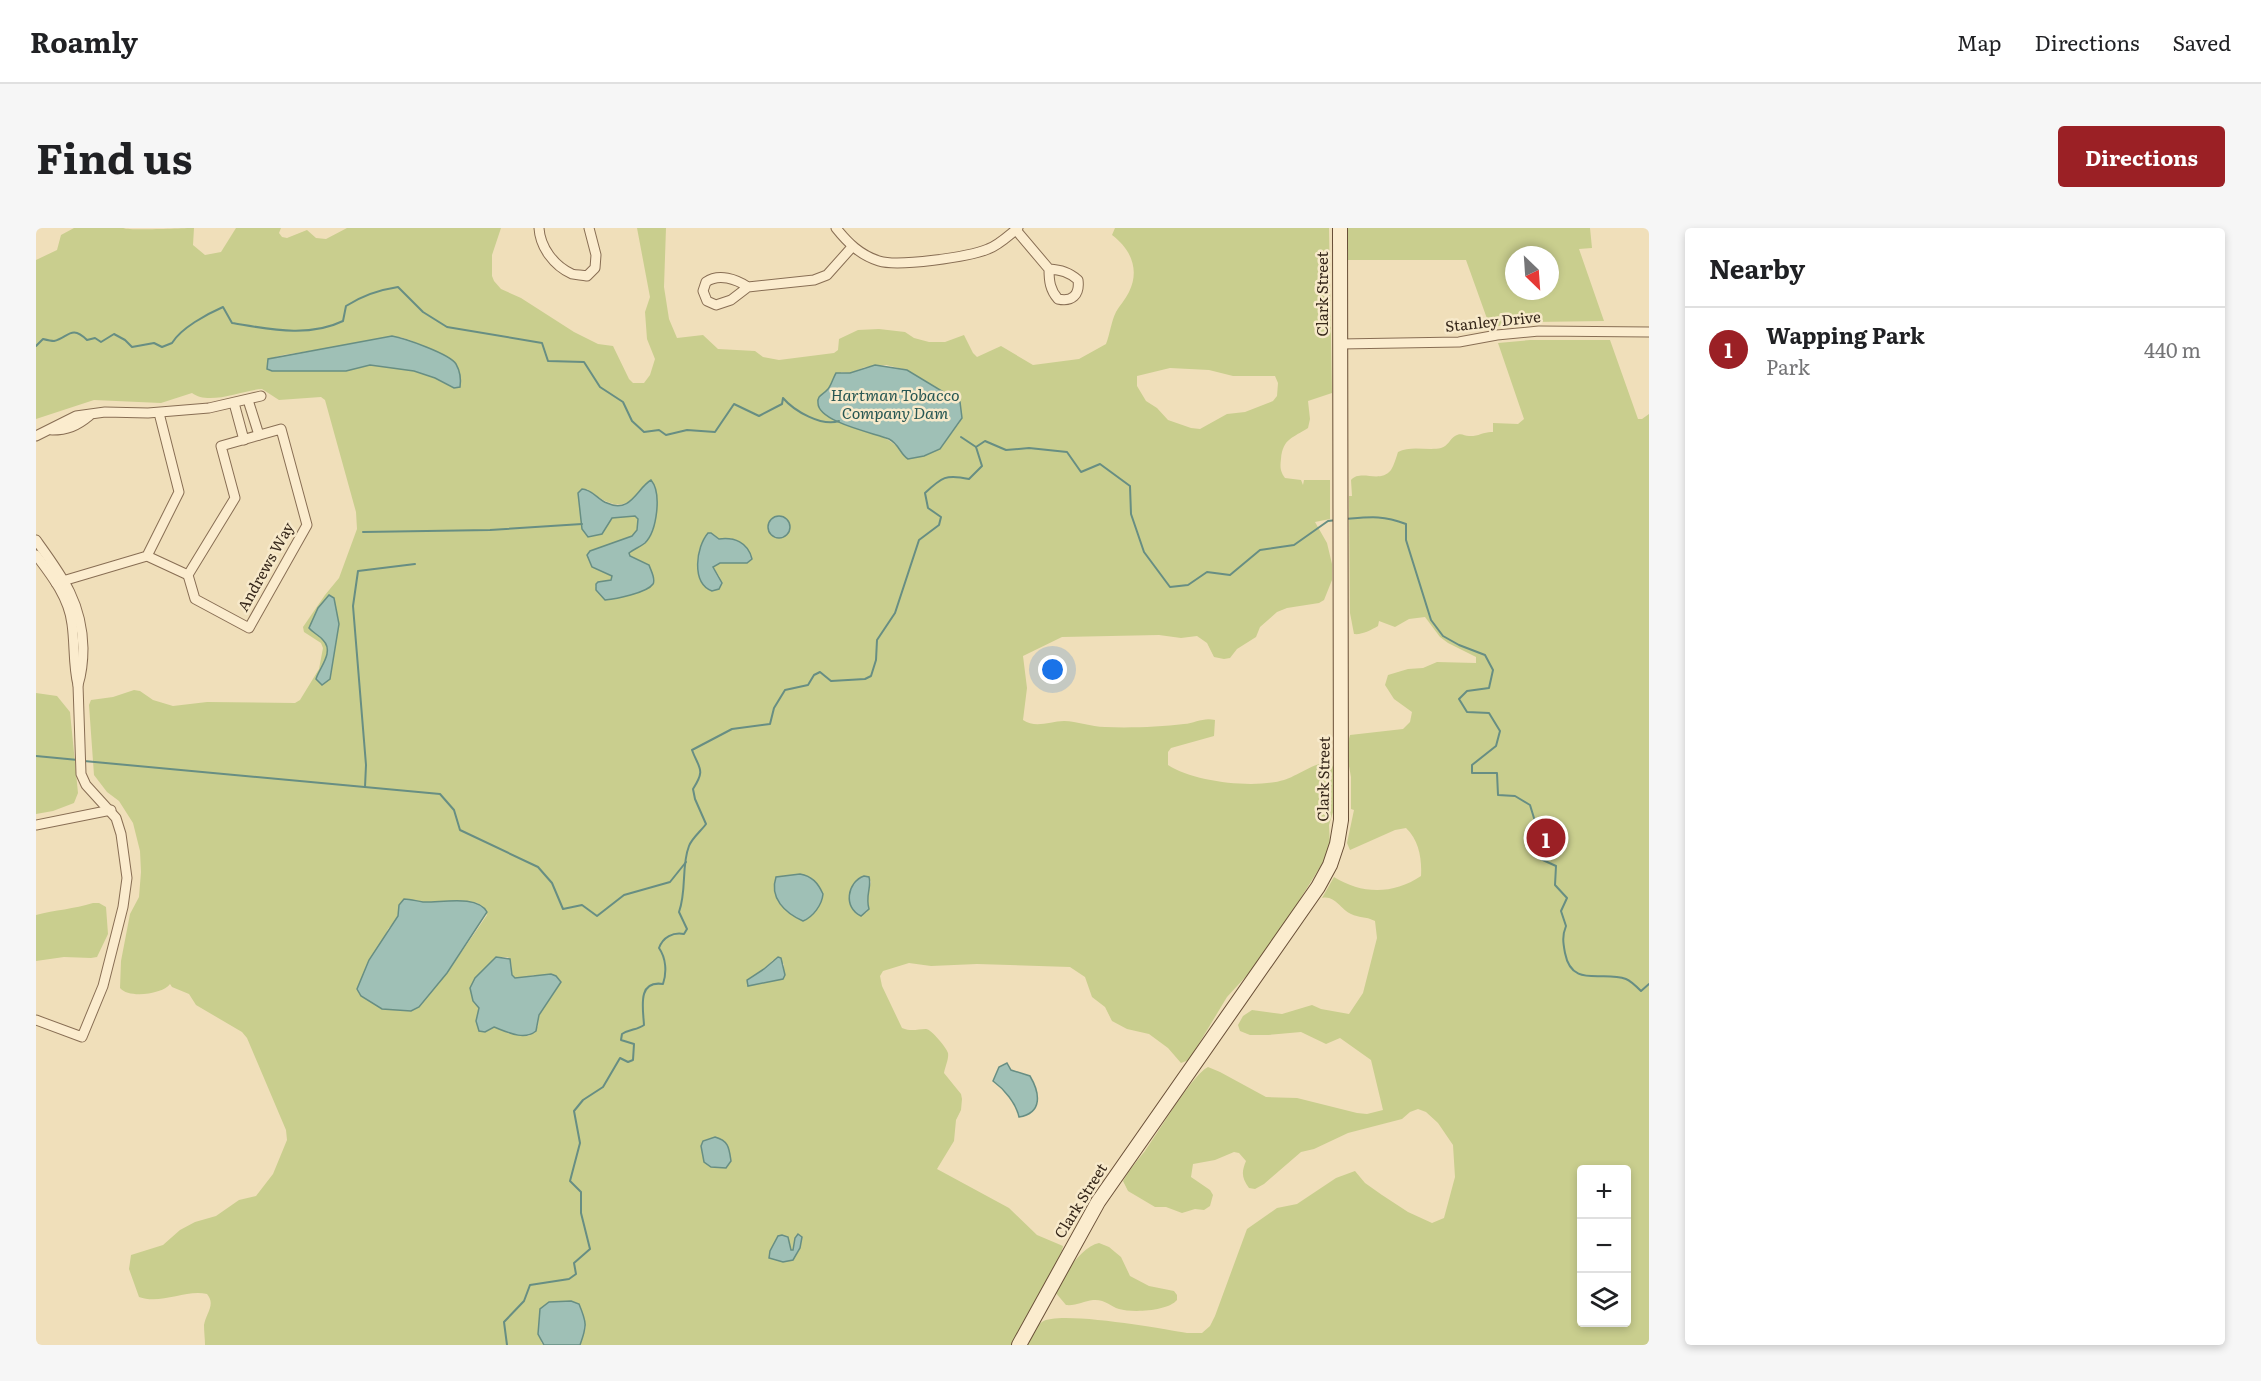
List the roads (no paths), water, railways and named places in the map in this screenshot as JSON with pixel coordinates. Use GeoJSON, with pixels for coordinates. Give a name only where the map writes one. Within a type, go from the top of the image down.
{"type":"FeatureCollection","features":[{"type":"Feature","properties":{"kind":"main road","name":"Clark Street"},"geometry":{"type":"LineString","coordinates":[[1019,1345],[1098,1202],[1318,887],[1330,865],[1337,844],[1341,820],[1340,228]]}},
{"type":"Feature","properties":{"kind":"street"},"geometry":{"type":"LineString","coordinates":[[539,228],[539,238],[547,253],[572,274],[587,276],[595,268],[596,255],[589,228]]}},
{"type":"Feature","properties":{"kind":"street"},"geometry":{"type":"LineString","coordinates":[[836,228],[852,247],[881,261],[903,263],[974,254],[991,249],[1017,229],[1049,269]]}},
{"type":"Feature","properties":{"kind":"street"},"geometry":{"type":"LineString","coordinates":[[748,287],[741,282],[713,277],[706,282],[704,291],[707,300],[716,305],[731,300],[748,287],[814,280],[827,275],[852,247]]}},
{"type":"Feature","properties":{"kind":"street","name":"Stanley Drive"},"geometry":{"type":"LineString","coordinates":[[1340,344],[1459,342],[1539,331],[1649,332]]}},
{"type":"Feature","properties":{"kind":"street"},"geometry":{"type":"LineString","coordinates":[[36,436],[52,430],[64,430],[80,424],[89,416],[105,412],[159,412],[234,403],[261,396]]}},
{"type":"Feature","properties":{"kind":"street"},"geometry":{"type":"LineString","coordinates":[[248,400],[259,435]]}},
{"type":"Feature","properties":{"kind":"street"},"geometry":{"type":"LineString","coordinates":[[234,403],[244,440]]}},
{"type":"Feature","properties":{"kind":"street"},"geometry":{"type":"LineString","coordinates":[[147,556],[179,492],[159,412]]}},
{"type":"Feature","properties":{"kind":"street","name":"Andrews Way"},"geometry":{"type":"LineString","coordinates":[[281,429],[307,525],[249,628],[195,599],[188,575],[235,498],[221,446],[259,435],[281,429]]}},
{"type":"Feature","properties":{"kind":"street"},"geometry":{"type":"LineString","coordinates":[[36,540],[60,582],[72,620],[75,674],[78,685],[80,769],[86,785],[116,818],[127,871],[127,887],[99,997],[82,1037],[41,1026],[36,1020]]}},
{"type":"Feature","properties":{"kind":"street"},"geometry":{"type":"LineString","coordinates":[[36,555],[60,582]]}},
{"type":"Feature","properties":{"kind":"street"},"geometry":{"type":"LineString","coordinates":[[60,582],[147,556],[188,575]]}},
{"type":"Feature","properties":{"kind":"street"},"geometry":{"type":"LineString","coordinates":[[36,825],[111,810]]}},
{"type":"Feature","properties":{"kind":"water"},"geometry":{"type":"Polygon","coordinates":[[[392,336],[426,347],[452,360],[458,370],[460,387],[454,388],[414,371],[370,365],[346,371],[272,371],[267,369],[268,359],[392,336]]]}},
{"type":"Feature","properties":{"kind":"water","name":"Hartman Tobacco Company Dam"},"geometry":{"type":"Polygon","coordinates":[[[875,365],[907,370],[960,402],[962,418],[940,449],[924,456],[908,459],[889,439],[837,421],[820,410],[818,398],[829,388],[836,373],[850,373],[875,365]]]}},
{"type":"Feature","properties":{"kind":"water"},"geometry":{"type":"Polygon","coordinates":[[[651,480],[657,502],[653,530],[645,543],[629,553],[630,556],[649,565],[654,582],[650,587],[638,593],[605,600],[596,590],[596,584],[611,580],[612,576],[592,567],[587,555],[590,551],[632,536],[637,530],[638,519],[635,516],[612,518],[602,534],[588,537],[582,529],[578,493],[586,489],[607,503],[622,505],[633,499],[651,480]]]}},
{"type":"Feature","properties":{"kind":"water"},"geometry":{"type":"Polygon","coordinates":[[[775,516],[783,516],[790,523],[790,531],[783,538],[775,538],[768,531],[768,523],[775,516]]]}},
{"type":"Feature","properties":{"kind":"water"},"geometry":{"type":"Polygon","coordinates":[[[708,533],[719,539],[740,542],[747,548],[752,559],[747,563],[720,563],[713,567],[722,583],[719,589],[712,591],[705,587],[698,573],[698,555],[708,533]]]}},
{"type":"Feature","properties":{"kind":"water"},"geometry":{"type":"Polygon","coordinates":[[[329,595],[334,598],[339,624],[330,679],[322,685],[316,679],[327,655],[326,645],[309,628],[318,608],[329,595]]]}},
{"type":"Feature","properties":{"kind":"water"},"geometry":{"type":"Polygon","coordinates":[[[800,874],[814,881],[823,894],[816,910],[803,921],[790,914],[780,904],[774,885],[776,877],[800,874]]]}},
{"type":"Feature","properties":{"kind":"water"},"geometry":{"type":"Polygon","coordinates":[[[864,876],[869,877],[870,881],[869,909],[861,916],[851,907],[849,895],[854,884],[864,876]]]}},
{"type":"Feature","properties":{"kind":"water"},"geometry":{"type":"Polygon","coordinates":[[[404,899],[423,902],[467,901],[482,906],[487,912],[447,973],[419,1007],[411,1011],[382,1009],[361,996],[357,989],[369,960],[398,916],[399,905],[404,899]]]}},
{"type":"Feature","properties":{"kind":"water"},"geometry":{"type":"Polygon","coordinates":[[[496,957],[510,959],[512,975],[515,978],[551,974],[561,982],[539,1015],[536,1031],[531,1034],[515,1035],[494,1027],[485,1032],[479,1031],[476,1021],[479,1008],[473,1001],[470,988],[475,978],[496,957]]]}},
{"type":"Feature","properties":{"kind":"water"},"geometry":{"type":"Polygon","coordinates":[[[778,957],[781,958],[785,975],[783,979],[748,986],[747,980],[778,957]]]}},
{"type":"Feature","properties":{"kind":"water"},"geometry":{"type":"Polygon","coordinates":[[[1007,1063],[1011,1070],[1030,1076],[1036,1089],[1036,1107],[1027,1115],[1019,1117],[1009,1097],[993,1081],[999,1067],[1007,1063]]]}},
{"type":"Feature","properties":{"kind":"water"},"geometry":{"type":"Polygon","coordinates":[[[715,1137],[726,1143],[729,1149],[731,1161],[726,1168],[711,1167],[704,1162],[701,1146],[703,1141],[715,1137]]]}},
{"type":"Feature","properties":{"kind":"water"},"geometry":{"type":"Polygon","coordinates":[[[798,1234],[802,1237],[800,1248],[793,1260],[783,1262],[769,1258],[778,1236],[788,1237],[791,1250],[793,1250],[798,1234]]]}},
{"type":"Feature","properties":{"kind":"water"},"geometry":{"type":"Polygon","coordinates":[[[571,1301],[579,1304],[585,1320],[580,1345],[544,1345],[538,1334],[540,1309],[549,1302],[571,1301]]]}},
{"type":"Feature","properties":{"kind":"waterway"},"geometry":{"type":"LineString","coordinates":[[36,346],[43,339],[54,341],[73,332],[82,335],[87,340],[95,338],[101,342],[114,334],[132,347],[154,343],[162,347],[172,343],[195,322],[223,307],[232,323],[288,331],[316,329],[343,321],[346,306],[358,299],[377,291],[398,287],[423,312],[447,327],[542,343],[548,361],[584,362],[600,387],[623,402],[632,421],[644,432],[659,430],[666,435],[687,430],[715,432],[734,404],[759,416],[782,404],[783,398],[809,417],[825,422],[839,421]]}},
{"type":"Feature","properties":{"kind":"waterway"},"geometry":{"type":"LineString","coordinates":[[961,437],[976,447]]}},
{"type":"Feature","properties":{"kind":"waterway"},"geometry":{"type":"LineString","coordinates":[[507,1345],[504,1322],[524,1301],[530,1285],[569,1279],[576,1274],[574,1263],[590,1249],[581,1213],[581,1192],[570,1181],[580,1143],[574,1111],[583,1100],[603,1087],[620,1058],[628,1062],[633,1060],[634,1044],[621,1040],[622,1034],[644,1025],[643,997],[645,991],[649,986],[663,984],[665,965],[659,948],[661,944],[669,936],[684,934],[687,929],[679,912],[683,895],[684,870],[689,846],[706,824],[693,789],[700,769],[692,750],[732,729],[770,724],[774,708],[785,690],[808,685],[814,675],[820,672],[831,681],[865,679],[871,676],[876,660],[877,640],[895,613],[919,540],[939,525],[941,517],[928,508],[925,493],[945,478],[969,479],[982,466],[976,447],[985,441],[1006,450],[1029,448],[1067,452],[1081,472],[1100,464],[1130,486],[1131,514],[1144,552],[1170,587],[1188,585],[1207,572],[1230,575],[1260,550],[1294,545],[1328,521],[1337,520]]}},
{"type":"Feature","properties":{"kind":"waterway"},"geometry":{"type":"LineString","coordinates":[[1345,519],[1383,518],[1406,524],[1406,540],[1431,620],[1443,636],[1485,655],[1493,670],[1489,688],[1467,691],[1459,699],[1467,712],[1489,713],[1500,731],[1496,746],[1472,765],[1472,773],[1497,773],[1498,795],[1515,796],[1530,805],[1541,841],[1534,856],[1556,866],[1555,885],[1567,898],[1561,911],[1566,926],[1563,942],[1569,964],[1581,975],[1626,979],[1641,991],[1649,984]]}},
{"type":"Feature","properties":{"kind":"waterway"},"geometry":{"type":"LineString","coordinates":[[363,532],[490,530],[582,524]]}},
{"type":"Feature","properties":{"kind":"waterway"},"geometry":{"type":"LineString","coordinates":[[365,787],[366,765],[353,606],[358,571],[415,564]]}},
{"type":"Feature","properties":{"kind":"waterway"},"geometry":{"type":"LineString","coordinates":[[36,756],[78,760]]}},
{"type":"Feature","properties":{"kind":"waterway"},"geometry":{"type":"LineString","coordinates":[[84,761],[440,794],[454,810],[460,830],[538,867],[552,883],[563,909],[582,905],[597,916],[624,895],[670,882],[686,862]]}},
{"type":"Feature","properties":{"kind":"place","name":"Wapping Park"},"geometry":{"type":"Point","coordinates":[1546,838]}}]}
